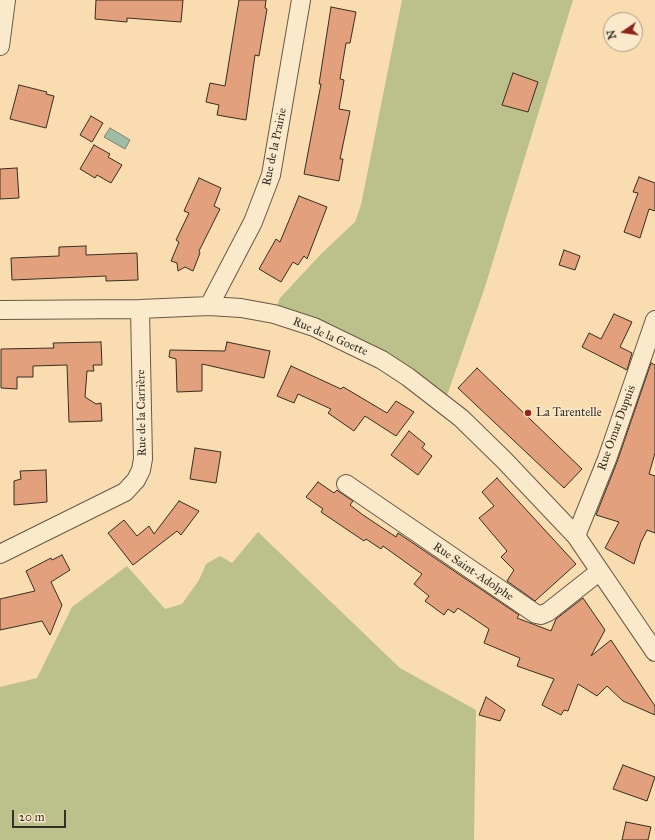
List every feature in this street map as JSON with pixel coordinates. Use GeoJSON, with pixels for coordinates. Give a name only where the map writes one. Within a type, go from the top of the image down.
{"type":"FeatureCollection","features":[{"type":"Feature","properties":{"kind":"street"},"geometry":{"type":"LineString","coordinates":[[0,46],[6,0]]}},
{"type":"Feature","properties":{"kind":"street","name":"Rue de la Prairie"},"geometry":{"type":"LineString","coordinates":[[209,306],[253,222],[271,175],[301,0]]}},
{"type":"Feature","properties":{"kind":"street","name":"Rue de la Goette"},"geometry":{"type":"LineString","coordinates":[[0,310],[140,309],[209,306],[241,308],[274,314],[314,327],[382,360],[444,404],[479,434],[576,536]]}},
{"type":"Feature","properties":{"kind":"street","name":"Rue de la Carrière"},"geometry":{"type":"LineString","coordinates":[[0,554],[125,492],[136,480],[143,459],[140,309]]}},
{"type":"Feature","properties":{"kind":"street","name":"Rue Omar Dupuis"},"geometry":{"type":"LineString","coordinates":[[576,536],[606,459],[655,320]]}},
{"type":"Feature","properties":{"kind":"street","name":"Rue Saint-Adolphe"},"geometry":{"type":"LineString","coordinates":[[346,484],[536,614],[541,615],[548,612],[600,571]]}},
{"type":"Feature","properties":{"kind":"street"},"geometry":{"type":"LineString","coordinates":[[576,536],[655,652]]}},
{"type":"Feature","properties":{"kind":"green space"},"geometry":{"type":"Polygon","coordinates":[[[402,0],[573,0],[485,287],[444,404],[428,391],[274,314],[280,298],[322,253],[355,222],[361,205],[402,0]]]}},
{"type":"Feature","properties":{"kind":"green space"},"geometry":{"type":"Polygon","coordinates":[[[258,532],[400,668],[476,710],[474,840],[0,840],[0,687],[37,678],[72,607],[127,566],[165,609],[182,604],[199,580],[206,564],[220,556],[232,563],[258,532]]]}},
{"type":"Feature","properties":{"kind":"shaded area"},"geometry":{"type":"Polygon","coordinates":[[[110,128],[130,140],[125,149],[104,137],[110,128]]]}},
{"type":"Feature","properties":{"kind":"building"},"geometry":{"type":"Polygon","coordinates":[[[96,0],[183,0],[181,22],[127,18],[127,22],[95,19],[96,0]]]}},
{"type":"Feature","properties":{"kind":"building"},"geometry":{"type":"Polygon","coordinates":[[[239,0],[266,0],[265,8],[267,9],[259,56],[255,55],[246,120],[217,115],[219,105],[206,102],[210,83],[225,86],[239,0]]]}},
{"type":"Feature","properties":{"kind":"building"},"geometry":{"type":"Polygon","coordinates":[[[331,7],[356,12],[350,43],[346,43],[340,79],[344,80],[339,109],[350,111],[340,159],[343,159],[339,181],[304,174],[321,84],[319,84],[331,7]]]}},
{"type":"Feature","properties":{"kind":"building"},"geometry":{"type":"Polygon","coordinates":[[[513,73],[538,82],[528,112],[502,105],[513,73]]]}},
{"type":"Feature","properties":{"kind":"building"},"geometry":{"type":"Polygon","coordinates":[[[19,85],[47,92],[46,94],[54,96],[46,128],[10,119],[19,85]]]}},
{"type":"Feature","properties":{"kind":"building"},"geometry":{"type":"Polygon","coordinates":[[[91,116],[103,123],[92,142],[80,135],[91,116]]]}},
{"type":"Feature","properties":{"kind":"building"},"geometry":{"type":"Polygon","coordinates":[[[94,145],[110,154],[108,157],[122,165],[111,183],[97,175],[95,178],[80,169],[94,145]]]}},
{"type":"Feature","properties":{"kind":"building"},"geometry":{"type":"Polygon","coordinates":[[[17,168],[19,198],[0,199],[0,169],[17,168]]]}},
{"type":"Feature","properties":{"kind":"building"},"geometry":{"type":"Polygon","coordinates":[[[639,177],[655,183],[655,211],[649,209],[640,238],[624,232],[638,193],[633,192],[639,177]]]}},
{"type":"Feature","properties":{"kind":"building"},"geometry":{"type":"Polygon","coordinates":[[[199,178],[221,188],[214,206],[220,209],[199,251],[200,253],[193,271],[185,267],[178,271],[177,263],[171,261],[179,242],[176,240],[189,213],[184,211],[199,178]]]}},
{"type":"Feature","properties":{"kind":"building"},"geometry":{"type":"Polygon","coordinates":[[[299,196],[327,207],[307,259],[304,256],[298,265],[293,262],[281,282],[259,269],[276,239],[280,242],[299,196]]]}},
{"type":"Feature","properties":{"kind":"building"},"geometry":{"type":"Polygon","coordinates":[[[86,246],[86,255],[137,253],[138,280],[106,281],[106,276],[12,280],[11,258],[59,256],[59,247],[86,246]]]}},
{"type":"Feature","properties":{"kind":"building"},"geometry":{"type":"Polygon","coordinates":[[[564,250],[580,256],[575,270],[559,265],[564,250]]]}},
{"type":"Feature","properties":{"kind":"building"},"geometry":{"type":"Polygon","coordinates":[[[614,314],[632,322],[620,347],[632,353],[627,370],[582,347],[589,333],[601,339],[614,314]]]}},
{"type":"Feature","properties":{"kind":"building"},"geometry":{"type":"Polygon","coordinates":[[[101,342],[102,365],[93,365],[94,371],[87,371],[85,397],[96,404],[101,403],[102,421],[69,422],[67,365],[33,366],[33,377],[17,377],[17,389],[1,388],[1,349],[54,348],[53,343],[101,342]]]}},
{"type":"Feature","properties":{"kind":"building"},"geometry":{"type":"Polygon","coordinates":[[[227,342],[270,351],[264,378],[202,364],[202,391],[177,392],[176,359],[169,357],[170,350],[225,351],[227,342]]]}},
{"type":"Feature","properties":{"kind":"building"},"geometry":{"type":"Polygon","coordinates":[[[651,363],[655,365],[655,453],[649,474],[655,476],[655,533],[647,530],[641,542],[634,564],[605,548],[619,522],[596,515],[617,462],[651,363]]]}},
{"type":"Feature","properties":{"kind":"building"},"geometry":{"type":"Polygon","coordinates":[[[291,366],[341,389],[343,387],[387,413],[396,401],[414,412],[396,436],[365,416],[354,431],[328,413],[331,409],[298,394],[294,403],[277,396],[291,366]]]}},
{"type":"Feature","properties":{"kind":"building"},"geometry":{"type":"Polygon","coordinates":[[[477,368],[582,469],[564,488],[458,388],[477,368]]]}},
{"type":"Feature","properties":{"kind":"building"},"geometry":{"type":"Polygon","coordinates":[[[409,431],[425,444],[422,448],[432,456],[418,475],[391,455],[409,431]]]}},
{"type":"Feature","properties":{"kind":"building"},"geometry":{"type":"Polygon","coordinates":[[[195,448],[221,452],[216,483],[190,479],[195,448]]]}},
{"type":"Feature","properties":{"kind":"building"},"geometry":{"type":"Polygon","coordinates":[[[46,470],[47,502],[14,505],[14,481],[21,479],[20,471],[46,470]]]}},
{"type":"Feature","properties":{"kind":"building"},"geometry":{"type":"Polygon","coordinates":[[[497,478],[576,564],[535,601],[507,581],[514,570],[501,557],[507,551],[479,518],[494,506],[482,492],[497,478]]]}},
{"type":"Feature","properties":{"kind":"building"},"geometry":{"type":"Polygon","coordinates":[[[318,482],[334,493],[337,490],[353,501],[350,505],[363,515],[396,537],[398,533],[519,615],[517,618],[551,631],[556,619],[583,598],[605,630],[591,656],[611,640],[655,706],[655,715],[623,701],[607,686],[597,696],[578,684],[568,711],[564,710],[561,715],[542,705],[554,679],[517,666],[520,658],[484,643],[489,629],[458,608],[454,613],[448,609],[444,615],[425,601],[429,596],[414,584],[422,574],[383,546],[381,549],[366,539],[364,541],[321,512],[323,509],[306,497],[318,482]]]}},
{"type":"Feature","properties":{"kind":"building"},"geometry":{"type":"Polygon","coordinates":[[[179,501],[199,511],[181,535],[177,531],[133,565],[108,533],[124,520],[137,536],[149,526],[154,534],[179,501]]]}},
{"type":"Feature","properties":{"kind":"building"},"geometry":{"type":"Polygon","coordinates":[[[62,555],[70,570],[51,582],[62,605],[50,635],[42,621],[0,630],[0,599],[35,591],[26,571],[51,558],[52,560],[62,555]]]}},
{"type":"Feature","properties":{"kind":"building"},"geometry":{"type":"Polygon","coordinates":[[[486,697],[505,710],[500,721],[479,715],[486,697]]]}},
{"type":"Feature","properties":{"kind":"building"},"geometry":{"type":"Polygon","coordinates":[[[623,765],[655,777],[647,801],[613,789],[623,765]]]}},
{"type":"Feature","properties":{"kind":"building"},"geometry":{"type":"Polygon","coordinates":[[[626,822],[651,827],[648,840],[622,840],[626,822]]]}},
{"type":"Feature","properties":{"kind":"place","name":"La Tarentelle"},"geometry":{"type":"Point","coordinates":[528,413]}}]}
